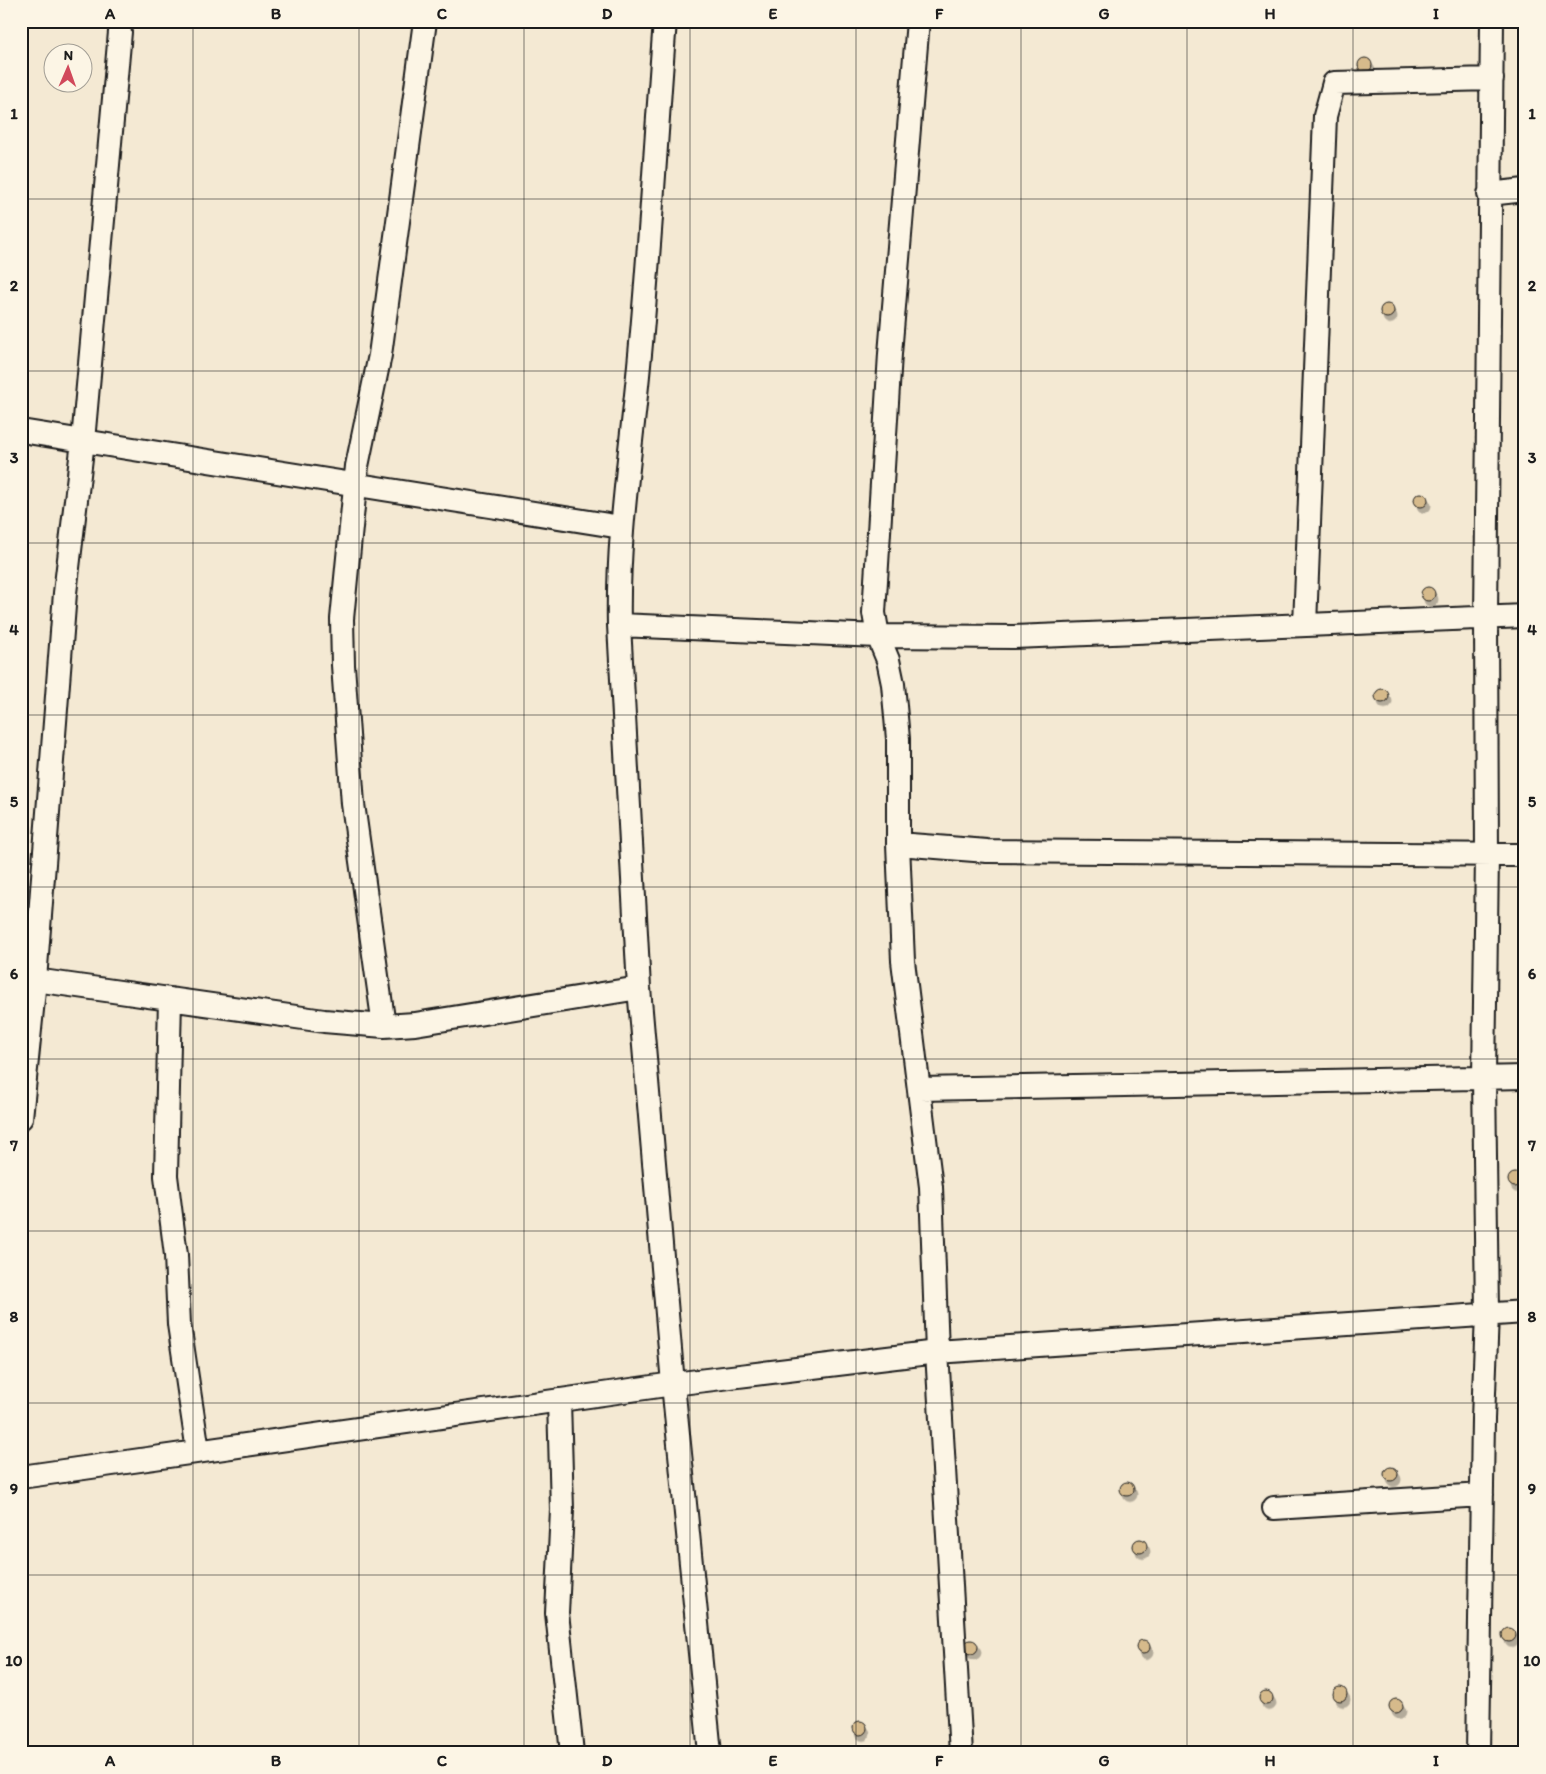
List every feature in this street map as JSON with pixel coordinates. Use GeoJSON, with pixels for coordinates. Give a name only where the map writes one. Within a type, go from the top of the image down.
{"type":"FeatureCollection","features":[{"type":"Feature","properties":{"kind":"street"},"geometry":{"type":"LineString","coordinates":[[384,1026],[353,804],[343,665],[342,619],[359,447],[369,413],[380,355],[425,21]]}},
{"type":"Feature","properties":{"kind":"street"},"geometry":{"type":"LineString","coordinates":[[665,21],[644,314],[621,528],[618,581],[619,625],[639,988],[673,1384],[710,1753]]}},
{"type":"Feature","properties":{"kind":"street"},"geometry":{"type":"LineString","coordinates":[[918,21],[890,354],[874,613],[878,636],[888,660],[895,706],[903,961],[931,1187],[937,1352],[960,1753]]}},
{"type":"Feature","properties":{"kind":"street"},"geometry":{"type":"LineString","coordinates":[[1478,1753],[1487,1314],[1484,1077],[1487,856],[1486,617],[1489,194],[1492,21]]}},
{"type":"Feature","properties":{"kind":"street"},"geometry":{"type":"LineString","coordinates":[[21,1118],[28,979],[65,593],[83,441],[120,32]]}},
{"type":"Feature","properties":{"kind":"street"},"geometry":{"type":"LineString","coordinates":[[1305,625],[1325,116],[1334,82],[1492,79]]}},
{"type":"Feature","properties":{"kind":"street"},"geometry":{"type":"LineString","coordinates":[[1489,194],[1525,190]]}},
{"type":"Feature","properties":{"kind":"street"},"geometry":{"type":"LineString","coordinates":[[21,430],[621,528]]}},
{"type":"Feature","properties":{"kind":"street"},"geometry":{"type":"LineString","coordinates":[[619,625],[878,636],[1014,637],[1525,616]]}},
{"type":"Feature","properties":{"kind":"street"},"geometry":{"type":"LineString","coordinates":[[898,844],[987,851],[1525,855]]}},
{"type":"Feature","properties":{"kind":"street"},"geometry":{"type":"LineString","coordinates":[[28,979],[324,1022],[384,1026],[415,1024],[639,988]]}},
{"type":"Feature","properties":{"kind":"street"},"geometry":{"type":"LineString","coordinates":[[170,999],[166,1176],[176,1255],[179,1324],[198,1451]]}},
{"type":"Feature","properties":{"kind":"street"},"geometry":{"type":"LineString","coordinates":[[920,1089],[1525,1077]]}},
{"type":"Feature","properties":{"kind":"street"},"geometry":{"type":"LineString","coordinates":[[21,1477],[673,1384],[937,1352],[1525,1312]]}},
{"type":"Feature","properties":{"kind":"street"},"geometry":{"type":"LineString","coordinates":[[559,1400],[562,1510],[557,1613],[572,1753]]}},
{"type":"Feature","properties":{"kind":"street"},"geometry":{"type":"LineString","coordinates":[[1274,1508],[1482,1495]]}},
{"type":"Feature","properties":{"kind":"building"},"geometry":{"type":"Polygon","coordinates":[[[1365,58],[1370,60],[1372,65],[1370,70],[1365,72],[1360,70],[1358,65],[1360,60],[1365,58]]]}},
{"type":"Feature","properties":{"kind":"building"},"geometry":{"type":"Polygon","coordinates":[[[1387,304],[1392,306],[1394,311],[1392,316],[1387,318],[1382,316],[1380,311],[1382,306],[1387,304]]]}},
{"type":"Feature","properties":{"kind":"building"},"geometry":{"type":"Polygon","coordinates":[[[1421,493],[1426,495],[1428,500],[1426,505],[1421,507],[1416,505],[1414,500],[1416,495],[1421,493]]]}},
{"type":"Feature","properties":{"kind":"building"},"geometry":{"type":"Polygon","coordinates":[[[1428,587],[1433,589],[1435,594],[1433,599],[1428,601],[1423,599],[1421,594],[1423,589],[1428,587]]]}},
{"type":"Feature","properties":{"kind":"building"},"geometry":{"type":"Polygon","coordinates":[[[1382,689],[1387,691],[1389,696],[1387,701],[1382,703],[1377,701],[1375,696],[1377,691],[1382,689]]]}},
{"type":"Feature","properties":{"kind":"building"},"geometry":{"type":"Polygon","coordinates":[[[1515,1173],[1520,1175],[1522,1180],[1520,1185],[1515,1187],[1510,1185],[1508,1180],[1510,1175],[1515,1173]]]}},
{"type":"Feature","properties":{"kind":"building"},"geometry":{"type":"Polygon","coordinates":[[[1391,1467],[1396,1469],[1398,1474],[1396,1479],[1391,1481],[1386,1479],[1384,1474],[1386,1469],[1391,1467]]]}},
{"type":"Feature","properties":{"kind":"building"},"geometry":{"type":"Polygon","coordinates":[[[1127,1482],[1132,1484],[1134,1489],[1132,1494],[1127,1496],[1122,1494],[1120,1489],[1122,1484],[1127,1482]]]}},
{"type":"Feature","properties":{"kind":"building"},"geometry":{"type":"Polygon","coordinates":[[[1140,1539],[1145,1541],[1147,1546],[1145,1551],[1140,1553],[1135,1551],[1133,1546],[1135,1541],[1140,1539]]]}},
{"type":"Feature","properties":{"kind":"building"},"geometry":{"type":"Polygon","coordinates":[[[1509,1628],[1514,1630],[1516,1635],[1514,1640],[1509,1642],[1504,1640],[1502,1635],[1504,1630],[1509,1628]]]}},
{"type":"Feature","properties":{"kind":"building"},"geometry":{"type":"Polygon","coordinates":[[[971,1640],[976,1642],[978,1647],[976,1652],[971,1654],[966,1652],[964,1647],[966,1642],[971,1640]]]}},
{"type":"Feature","properties":{"kind":"building"},"geometry":{"type":"Polygon","coordinates":[[[1143,1640],[1148,1642],[1150,1647],[1148,1652],[1143,1654],[1138,1652],[1136,1647],[1138,1642],[1143,1640]]]}},
{"type":"Feature","properties":{"kind":"building"},"geometry":{"type":"Polygon","coordinates":[[[1340,1687],[1345,1689],[1347,1694],[1345,1699],[1340,1701],[1335,1699],[1333,1694],[1335,1689],[1340,1687]]]}},
{"type":"Feature","properties":{"kind":"building"},"geometry":{"type":"Polygon","coordinates":[[[1266,1691],[1271,1693],[1273,1698],[1271,1703],[1266,1705],[1261,1703],[1259,1698],[1261,1693],[1266,1691]]]}},
{"type":"Feature","properties":{"kind":"building"},"geometry":{"type":"Polygon","coordinates":[[[1396,1699],[1401,1701],[1403,1706],[1401,1711],[1396,1713],[1391,1711],[1389,1706],[1391,1701],[1396,1699]]]}},
{"type":"Feature","properties":{"kind":"building"},"geometry":{"type":"Polygon","coordinates":[[[860,1721],[865,1723],[867,1728],[865,1733],[860,1735],[855,1733],[853,1728],[855,1723],[860,1721]]]}},
{"type":"Feature","properties":{"kind":"building"},"geometry":{"type":"Polygon","coordinates":[[[1124,1748],[1128,1748],[1132,1753],[1119,1753],[1124,1748]]]}}]}
